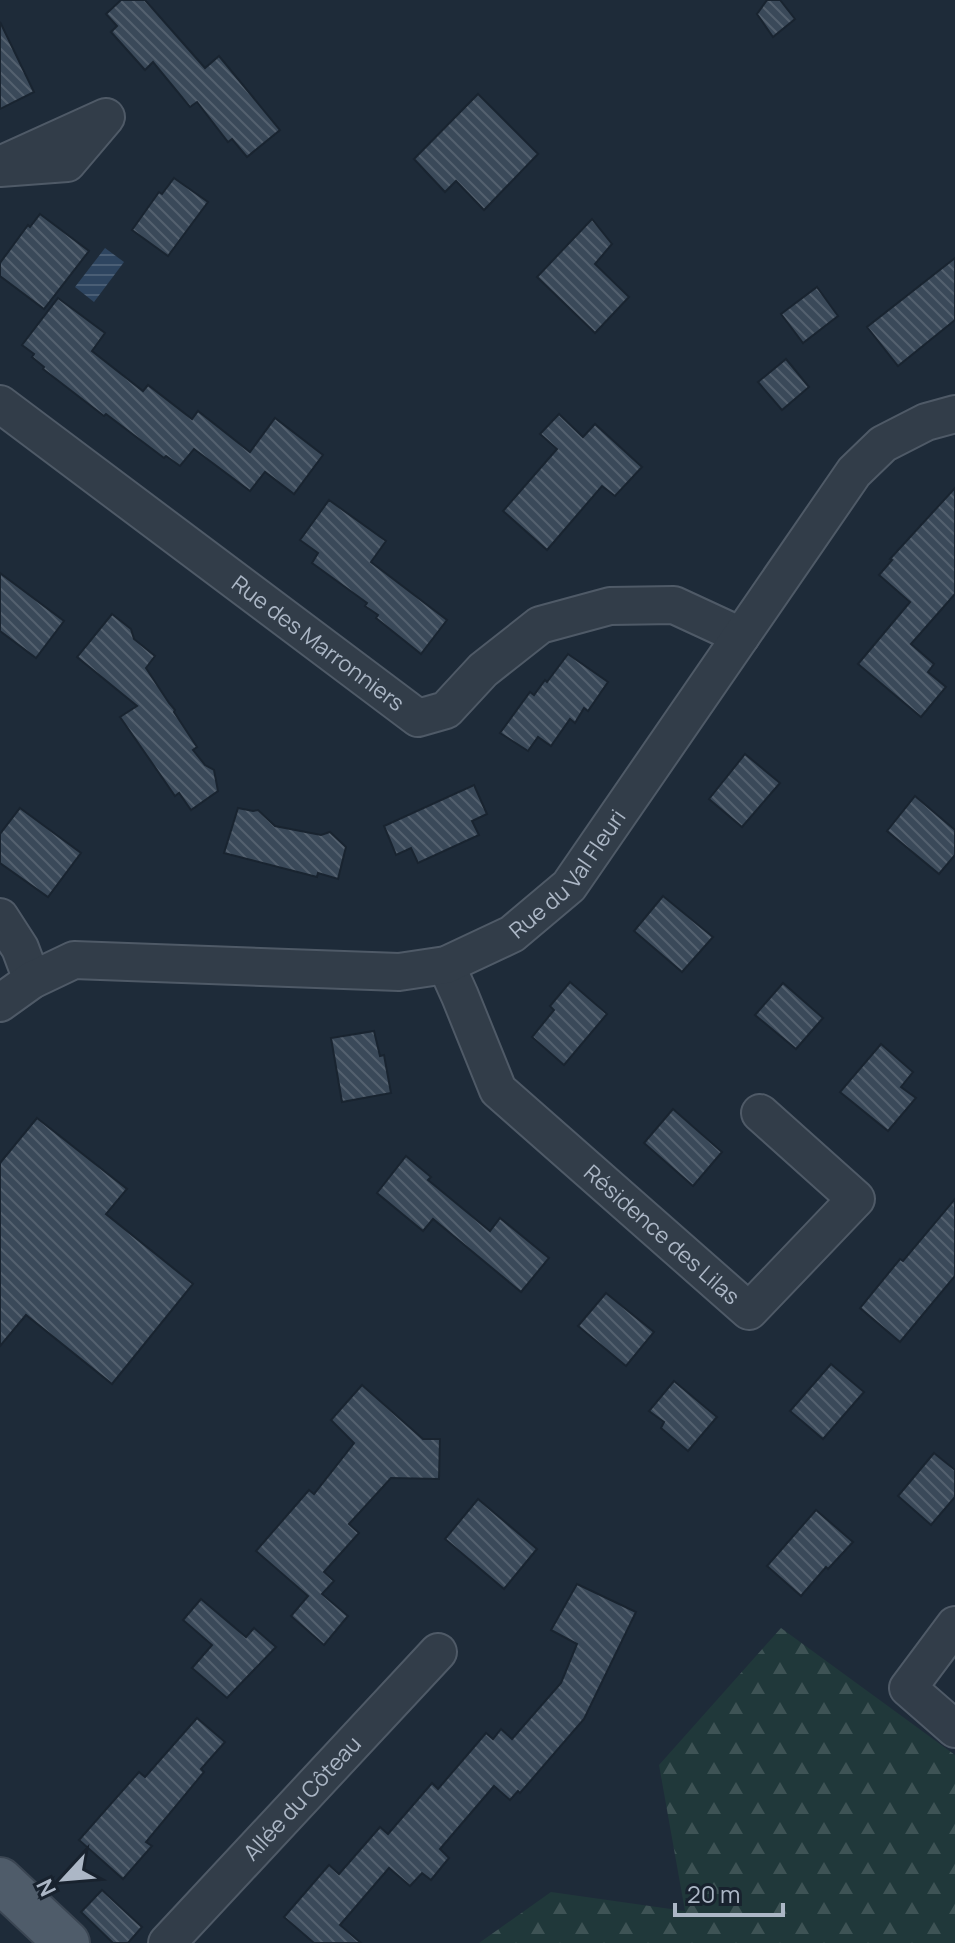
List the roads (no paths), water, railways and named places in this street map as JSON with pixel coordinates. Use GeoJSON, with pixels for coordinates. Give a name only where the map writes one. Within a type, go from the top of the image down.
{"type":"FeatureCollection","features":[{"type":"Feature","properties":{"kind":"main road"},"geometry":{"type":"LineString","coordinates":[[0,1880],[67,1943]]}},
{"type":"Feature","properties":{"kind":"street","name":"Rue des Marronniers"},"geometry":{"type":"LineString","coordinates":[[0,404],[418,718],[446,710],[483,670],[540,625],[610,606],[674,605],[741,636]]}},
{"type":"Feature","properties":{"kind":"street","name":"Rue du Val Fleuri"},"geometry":{"type":"LineString","coordinates":[[0,1003],[32,980],[74,960],[399,972],[446,965],[512,934],[569,886],[854,472],[883,444],[926,422],[955,414]]}},
{"type":"Feature","properties":{"kind":"street"},"geometry":{"type":"LineString","coordinates":[[0,917],[20,948],[32,980]]}},
{"type":"Feature","properties":{"kind":"street","name":"Résidence des Lilas"},"geometry":{"type":"LineString","coordinates":[[446,965],[498,1090],[749,1311],[856,1199],[760,1113]]}},
{"type":"Feature","properties":{"kind":"street"},"geometry":{"type":"LineString","coordinates":[[955,1625],[908,1688],[955,1729]]}},
{"type":"Feature","properties":{"kind":"street","name":"Allée du Côteau"},"geometry":{"type":"LineString","coordinates":[[167,1943],[438,1652]]}},
{"type":"Feature","properties":{"kind":"water"},"geometry":{"type":"Polygon","coordinates":[[[105,248],[124,262],[94,302],[75,287],[105,248]]]}}]}
